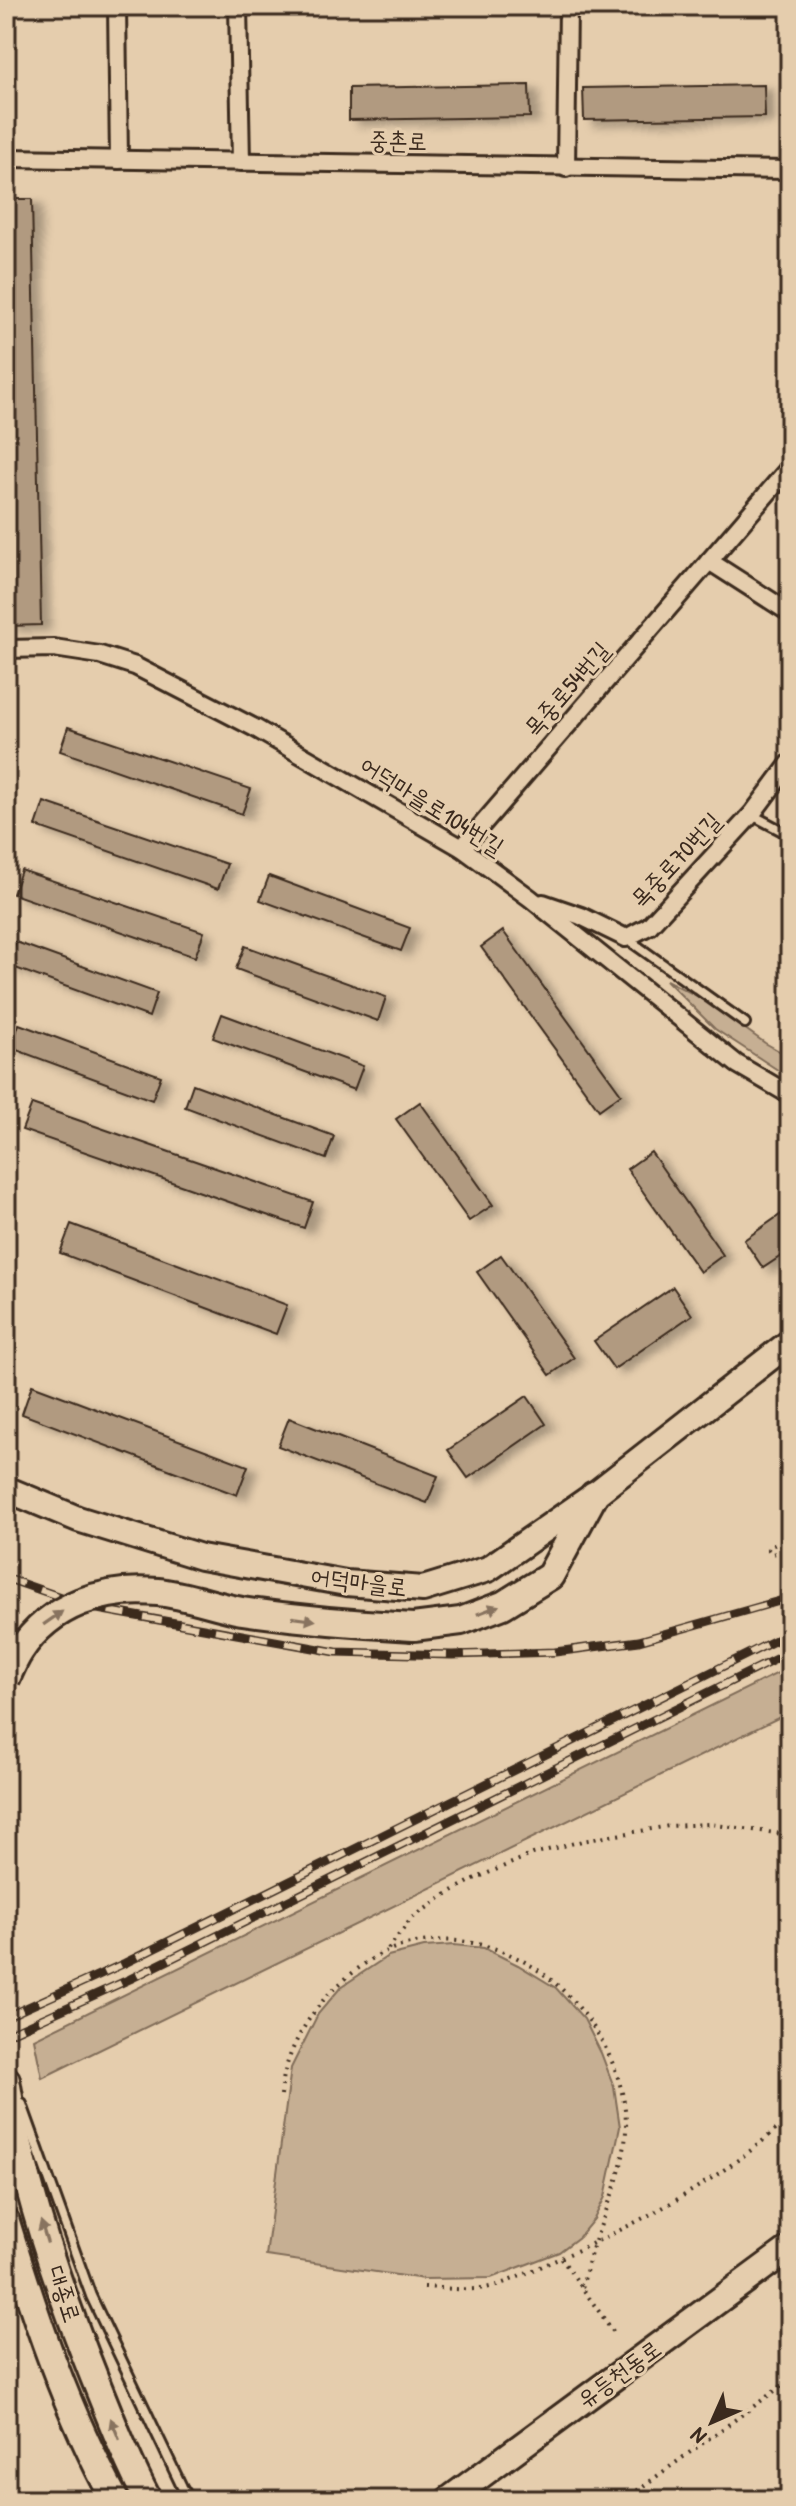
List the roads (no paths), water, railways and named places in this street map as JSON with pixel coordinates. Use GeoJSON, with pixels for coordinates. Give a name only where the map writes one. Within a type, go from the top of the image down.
{"type":"FeatureCollection","features":[{"type":"Feature","properties":{"kind":"main road","name":"어덕마을로"},"geometry":{"type":"LineString","coordinates":[[6,1489],[78,1519],[201,1557],[346,1583],[423,1589],[488,1569],[594,1495],[790,1342]]}},
{"type":"Feature","properties":{"kind":"main road"},"geometry":{"type":"LineString","coordinates":[[6,1679],[20,1651],[39,1628],[87,1598],[119,1590],[161,1593],[238,1610],[319,1622],[413,1627],[461,1621],[503,1605],[550,1576],[594,1495]]}},
{"type":"Feature","properties":{"kind":"main road","name":"대종로"},"geometry":{"type":"LineString","coordinates":[[7,2073],[14,2132],[66,2307],[124,2452],[148,2500]]}},
{"type":"Feature","properties":{"kind":"main road","name":"대종로"},"geometry":{"type":"LineString","coordinates":[[6,2222],[36,2320],[95,2463],[115,2500]]}},
{"type":"Feature","properties":{"kind":"main road","name":"유등천동로"},"geometry":{"type":"LineString","coordinates":[[448,2500],[790,2248]]}},
{"type":"Feature","properties":{"kind":"street"},"geometry":{"type":"LineString","coordinates":[[117,6],[119,160]]}},
{"type":"Feature","properties":{"kind":"street"},"geometry":{"type":"LineString","coordinates":[[238,6],[241,162]]}},
{"type":"Feature","properties":{"kind":"street"},"geometry":{"type":"LineString","coordinates":[[566,168],[568,6]]}},
{"type":"Feature","properties":{"kind":"street","name":"중촌로"},"geometry":{"type":"LineString","coordinates":[[6,158],[790,170]]}},
{"type":"Feature","properties":{"kind":"street","name":"목중로54번길"},"geometry":{"type":"LineString","coordinates":[[462,848],[790,467]]}},
{"type":"Feature","properties":{"kind":"street"},"geometry":{"type":"LineString","coordinates":[[709,561],[790,613]]}},
{"type":"Feature","properties":{"kind":"street","name":"어덕마을로104번길"},"geometry":{"type":"LineString","coordinates":[[6,649],[54,648],[100,655],[135,666],[267,735],[462,848],[530,898],[737,1064],[790,1095]]}},
{"type":"Feature","properties":{"kind":"street","name":"목중로70번길"},"geometry":{"type":"LineString","coordinates":[[530,898],[581,916],[626,938],[649,926],[752,814],[790,763]]}},
{"type":"Feature","properties":{"kind":"lane"},"geometry":{"type":"LineString","coordinates":[[752,814],[790,835]]}},
{"type":"Feature","properties":{"kind":"lane"},"geometry":{"type":"LineString","coordinates":[[626,938],[745,1023]]}},
{"type":"Feature","properties":{"kind":"lane"},"geometry":{"type":"LineString","coordinates":[[7,2073],[91,2296],[190,2500]]}},
{"type":"Feature","properties":{"kind":"railway"},"geometry":{"type":"LineString","coordinates":[[6,1578],[92,1608],[336,1652],[452,1655],[555,1652],[639,1641],[790,1598]]}},
{"type":"Feature","properties":{"kind":"railway"},"geometry":{"type":"LineString","coordinates":[[6,2017],[125,1963],[790,1633]]}},
{"type":"Feature","properties":{"kind":"railway"},"geometry":{"type":"LineString","coordinates":[[6,2035],[130,1979],[790,1652]]}}]}
